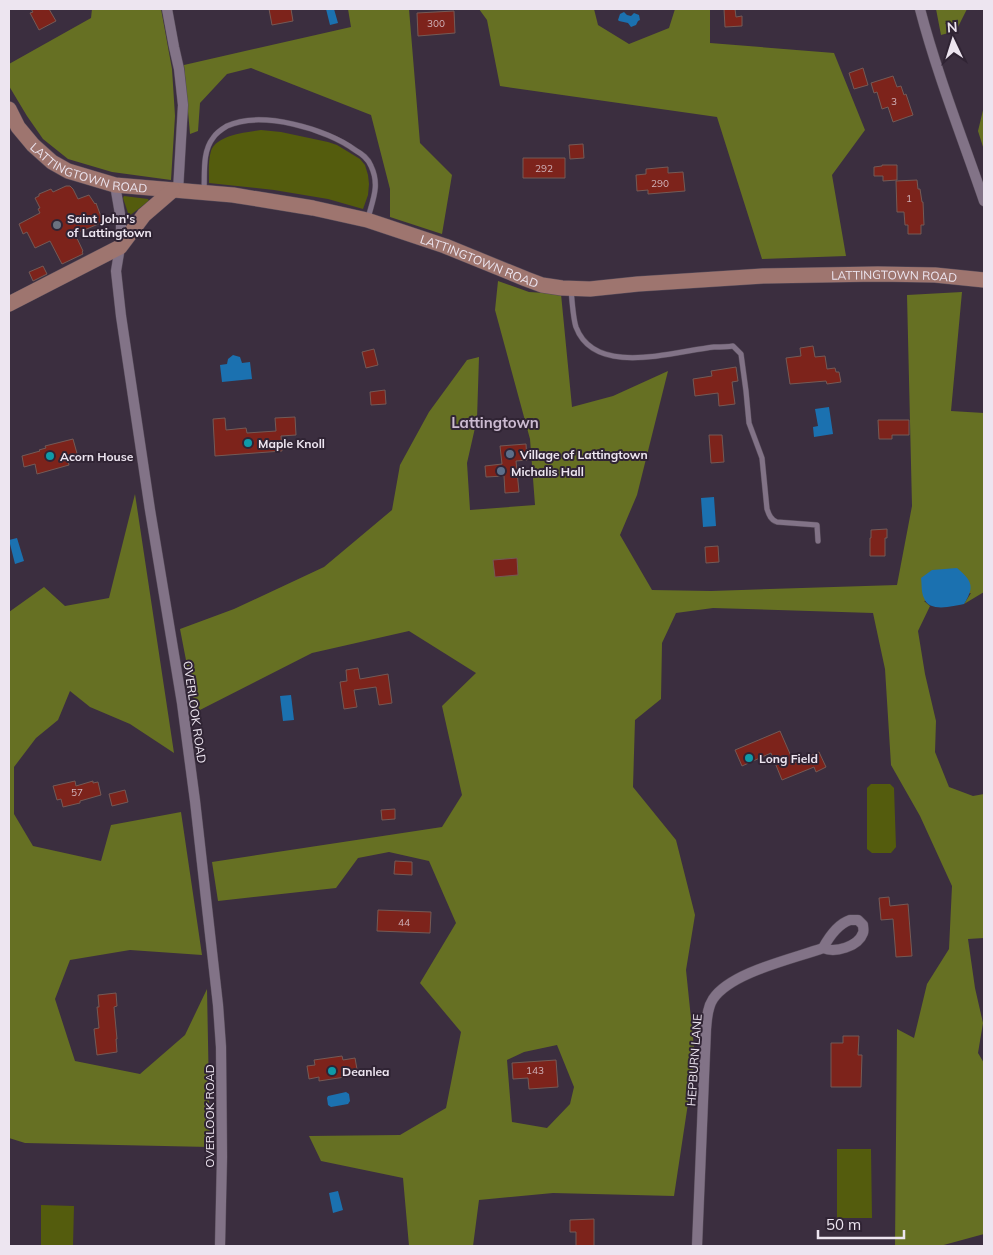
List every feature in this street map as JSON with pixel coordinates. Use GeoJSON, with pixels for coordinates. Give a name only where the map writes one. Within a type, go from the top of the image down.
{"type":"FeatureCollection","features":[{"type":"Feature","properties":{"kind":"street"},"geometry":{"type":"LineString","coordinates":[[9,304],[120,247],[144,215],[176,191],[182,105],[179,69],[167,9]]}},
{"type":"Feature","properties":{"kind":"street"},"geometry":{"type":"LineString","coordinates":[[920,9],[947,96],[984,201]]}},
{"type":"Feature","properties":{"kind":"street","name":"LATTINGTOWN ROAD"},"geometry":{"type":"LineString","coordinates":[[9,109],[18,127],[33,145],[52,162],[68,171],[115,185],[233,195],[313,208],[367,220],[445,246],[542,285],[590,289],[763,276],[878,274],[926,275],[984,280]]}},
{"type":"Feature","properties":{"kind":"street","name":"OVERLOOK ROAD"},"geometry":{"type":"LineString","coordinates":[[115,185],[122,231],[116,271],[121,316],[196,801],[218,1005],[221,1047],[222,1157],[220,1246]]}},
{"type":"Feature","properties":{"kind":"street","name":"HEPBURN LANE"},"geometry":{"type":"LineString","coordinates":[[697,1246],[706,1029],[708,1012],[713,999],[728,984],[748,973],[823,948]]}},
{"type":"Feature","properties":{"kind":"lane"},"geometry":{"type":"LineString","coordinates":[[204,193],[207,148],[218,132],[228,126],[256,120],[288,124],[334,137],[365,156],[374,172],[376,188],[367,220]]}},
{"type":"Feature","properties":{"kind":"lane"},"geometry":{"type":"LineString","coordinates":[[571,288],[576,327],[585,343],[601,353],[625,358],[668,355],[714,347],[733,346],[741,354],[749,424],[762,458],[769,514],[777,522],[817,525],[818,541]]}},
{"type":"Feature","properties":{"kind":"green space"},"geometry":{"type":"Polygon","coordinates":[[[92,9],[161,9],[172,69],[175,116],[171,180],[112,172],[68,159],[43,139],[9,86],[9,64],[91,18],[92,9]]]}},
{"type":"Feature","properties":{"kind":"green space"},"geometry":{"type":"Polygon","coordinates":[[[348,9],[409,9],[420,143],[452,175],[442,234],[390,217],[390,189],[371,115],[251,68],[227,74],[200,103],[198,131],[190,134],[184,65],[351,27],[348,9]]]}},
{"type":"Feature","properties":{"kind":"green space"},"geometry":{"type":"Polygon","coordinates":[[[479,9],[594,9],[598,25],[629,44],[669,28],[675,9],[710,9],[710,43],[834,53],[865,130],[832,175],[846,256],[762,259],[717,117],[500,86],[487,20],[479,9]]]}},
{"type":"Feature","properties":{"kind":"green space"},"geometry":{"type":"Polygon","coordinates":[[[936,9],[967,9],[956,31],[941,35],[936,9]]]}},
{"type":"Feature","properties":{"kind":"green space"},"geometry":{"type":"Polygon","coordinates":[[[984,106],[984,150],[978,131],[984,106]]]}},
{"type":"Feature","properties":{"kind":"green space"},"geometry":{"type":"Polygon","coordinates":[[[261,130],[281,132],[328,142],[337,145],[360,159],[365,165],[369,184],[368,195],[363,209],[328,199],[274,190],[209,183],[209,159],[214,146],[219,141],[233,135],[261,130]]]}},
{"type":"Feature","properties":{"kind":"green space"},"geometry":{"type":"Polygon","coordinates":[[[124,196],[148,199],[149,201],[129,216],[124,196]]]}},
{"type":"Feature","properties":{"kind":"green space"},"geometry":{"type":"Polygon","coordinates":[[[498,281],[529,292],[561,294],[572,407],[613,396],[668,371],[637,495],[620,535],[652,590],[711,591],[897,585],[912,506],[907,295],[962,292],[951,411],[984,413],[984,592],[964,604],[971,593],[924,601],[930,606],[918,631],[925,674],[936,721],[935,752],[949,787],[973,796],[984,794],[984,938],[968,939],[975,988],[983,1023],[978,1053],[984,1063],[984,1234],[940,1246],[895,1246],[897,1029],[914,1038],[927,984],[949,949],[952,886],[920,816],[891,765],[885,669],[873,613],[713,608],[676,613],[662,643],[661,699],[635,720],[633,787],[676,840],[695,915],[686,970],[695,1057],[674,1196],[553,1193],[479,1200],[473,1246],[409,1246],[403,1178],[321,1161],[309,1136],[400,1135],[446,1108],[461,1032],[420,983],[456,923],[429,861],[389,852],[358,858],[336,888],[218,901],[212,862],[442,827],[462,795],[442,706],[476,673],[409,631],[312,653],[196,712],[180,629],[234,609],[324,567],[392,510],[400,465],[429,412],[467,360],[479,357],[477,419],[467,463],[470,510],[535,505],[530,439],[495,310],[498,281]],[[557,1045],[524,1052],[507,1060],[512,1122],[547,1128],[570,1104],[574,1087],[557,1045]]]}},
{"type":"Feature","properties":{"kind":"green space"},"geometry":{"type":"Polygon","coordinates":[[[135,494],[174,753],[130,724],[90,707],[70,691],[58,720],[36,738],[14,767],[14,814],[33,846],[101,861],[111,825],[181,812],[202,955],[130,950],[70,960],[55,999],[75,1061],[140,1074],[185,1035],[207,989],[210,1147],[25,1143],[9,1138],[9,612],[44,587],[65,606],[109,598],[135,494]]]}},
{"type":"Feature","properties":{"kind":"green space"},"geometry":{"type":"Polygon","coordinates":[[[871,784],[890,784],[894,788],[896,847],[891,853],[872,853],[867,849],[867,788],[871,784]]]}},
{"type":"Feature","properties":{"kind":"green space"},"geometry":{"type":"Polygon","coordinates":[[[837,1149],[871,1149],[872,1218],[837,1218],[837,1149]]]}},
{"type":"Feature","properties":{"kind":"green space"},"geometry":{"type":"Polygon","coordinates":[[[41,1205],[74,1206],[73,1246],[41,1246],[41,1205]]]}},
{"type":"Feature","properties":{"kind":"water"},"geometry":{"type":"Polygon","coordinates":[[[326,9],[334,9],[338,23],[330,25],[326,9]]]}},
{"type":"Feature","properties":{"kind":"water"},"geometry":{"type":"Polygon","coordinates":[[[624,12],[631,16],[634,13],[639,15],[640,20],[631,27],[628,23],[619,21],[620,14],[624,12]]]}},
{"type":"Feature","properties":{"kind":"water"},"geometry":{"type":"Polygon","coordinates":[[[233,355],[240,357],[242,363],[250,362],[252,379],[222,382],[220,365],[227,364],[228,359],[233,355]]]}},
{"type":"Feature","properties":{"kind":"water"},"geometry":{"type":"Polygon","coordinates":[[[829,407],[833,434],[814,437],[813,427],[818,426],[815,409],[829,407]]]}},
{"type":"Feature","properties":{"kind":"water"},"geometry":{"type":"Polygon","coordinates":[[[714,497],[716,526],[703,527],[701,498],[714,497]]]}},
{"type":"Feature","properties":{"kind":"water"},"geometry":{"type":"Polygon","coordinates":[[[17,538],[24,561],[15,564],[9,540],[17,538]]]}},
{"type":"Feature","properties":{"kind":"water"},"geometry":{"type":"Polygon","coordinates":[[[957,568],[969,580],[971,588],[964,604],[936,607],[927,603],[922,593],[921,578],[932,570],[957,568]]]}},
{"type":"Feature","properties":{"kind":"water"},"geometry":{"type":"Polygon","coordinates":[[[291,695],[294,720],[283,721],[280,696],[291,695]]]}},
{"type":"Feature","properties":{"kind":"water"},"geometry":{"type":"Polygon","coordinates":[[[346,1092],[349,1094],[350,1101],[348,1104],[331,1107],[328,1105],[328,1096],[346,1092]]]}},
{"type":"Feature","properties":{"kind":"water"},"geometry":{"type":"Polygon","coordinates":[[[338,1191],[343,1210],[333,1213],[329,1193],[338,1191]]]}},
{"type":"Feature","properties":{"kind":"building"},"geometry":{"type":"Polygon","coordinates":[[[31,9],[49,9],[56,21],[39,30],[30,13],[33,12],[31,9]]]}},
{"type":"Feature","properties":{"kind":"building"},"geometry":{"type":"Polygon","coordinates":[[[269,9],[291,9],[293,21],[272,25],[269,9]]]}},
{"type":"Feature","properties":{"kind":"building"},"geometry":{"type":"Polygon","coordinates":[[[724,9],[735,9],[736,17],[742,16],[742,26],[725,27],[724,9]]]}},
{"type":"Feature","properties":{"kind":"building"},"geometry":{"type":"Polygon","coordinates":[[[454,11],[455,33],[418,36],[417,13],[454,11]]]}},
{"type":"Feature","properties":{"kind":"building"},"geometry":{"type":"Polygon","coordinates":[[[863,68],[868,85],[854,89],[849,73],[863,68]]]}},
{"type":"Feature","properties":{"kind":"building"},"geometry":{"type":"Polygon","coordinates":[[[893,76],[897,87],[901,86],[904,95],[906,94],[913,115],[893,122],[888,107],[882,109],[877,92],[874,93],[871,83],[893,76]]]}},
{"type":"Feature","properties":{"kind":"building"},"geometry":{"type":"Polygon","coordinates":[[[583,144],[584,158],[570,159],[569,145],[583,144]]]}},
{"type":"Feature","properties":{"kind":"building"},"geometry":{"type":"Polygon","coordinates":[[[523,158],[565,158],[565,178],[523,178],[523,158]]]}},
{"type":"Feature","properties":{"kind":"building"},"geometry":{"type":"Polygon","coordinates":[[[897,165],[897,180],[883,181],[883,176],[874,176],[874,167],[897,165]]]}},
{"type":"Feature","properties":{"kind":"building"},"geometry":{"type":"Polygon","coordinates":[[[668,167],[668,173],[683,172],[685,191],[648,194],[648,190],[637,191],[636,175],[646,174],[646,169],[668,167]]]}},
{"type":"Feature","properties":{"kind":"building"},"geometry":{"type":"Polygon","coordinates":[[[917,180],[923,202],[924,225],[921,225],[921,234],[908,234],[908,225],[905,225],[904,212],[897,212],[896,181],[917,180]]]}},
{"type":"Feature","properties":{"kind":"building","name":"Saint John's of Lattingtown"},"geometry":{"type":"Polygon","coordinates":[[[70,186],[73,189],[78,199],[89,195],[96,203],[103,222],[75,234],[83,254],[62,264],[50,241],[35,248],[27,232],[23,234],[19,224],[40,213],[38,209],[40,208],[35,198],[39,194],[51,189],[53,192],[70,186]]]}},
{"type":"Feature","properties":{"kind":"building"},"geometry":{"type":"Polygon","coordinates":[[[43,266],[47,274],[33,281],[29,272],[43,266]]]}},
{"type":"Feature","properties":{"kind":"building"},"geometry":{"type":"Polygon","coordinates":[[[813,346],[815,357],[825,356],[827,369],[835,368],[836,372],[839,372],[841,382],[827,384],[826,381],[790,384],[786,358],[801,356],[800,348],[813,346]]]}},
{"type":"Feature","properties":{"kind":"building"},"geometry":{"type":"Polygon","coordinates":[[[374,349],[378,365],[366,368],[362,352],[374,349]]]}},
{"type":"Feature","properties":{"kind":"building"},"geometry":{"type":"Polygon","coordinates":[[[736,367],[738,381],[732,382],[735,404],[719,406],[718,393],[695,396],[693,379],[712,376],[711,371],[736,367]]]}},
{"type":"Feature","properties":{"kind":"building"},"geometry":{"type":"Polygon","coordinates":[[[385,390],[386,404],[371,405],[370,392],[385,390]]]}},
{"type":"Feature","properties":{"kind":"building","name":"Maple Knoll"},"geometry":{"type":"Polygon","coordinates":[[[295,417],[296,435],[281,436],[282,451],[215,456],[213,419],[225,418],[226,430],[246,428],[247,433],[276,431],[275,418],[295,417]]]}},
{"type":"Feature","properties":{"kind":"building"},"geometry":{"type":"Polygon","coordinates":[[[878,420],[909,420],[909,435],[892,435],[892,439],[879,439],[878,420]]]}},
{"type":"Feature","properties":{"kind":"building"},"geometry":{"type":"Polygon","coordinates":[[[709,435],[722,435],[724,462],[711,463],[709,435]]]}},
{"type":"Feature","properties":{"kind":"building","name":"Acorn House"},"geometry":{"type":"Polygon","coordinates":[[[73,439],[78,457],[68,461],[69,465],[37,474],[35,464],[24,467],[22,456],[40,451],[46,448],[45,446],[73,439]]]}},
{"type":"Feature","properties":{"kind":"building","name":"Michalis Hall"},"geometry":{"type":"Polygon","coordinates":[[[526,444],[527,460],[516,461],[519,492],[505,493],[504,476],[486,477],[485,466],[502,464],[500,446],[526,444]]]}},
{"type":"Feature","properties":{"kind":"building"},"geometry":{"type":"Polygon","coordinates":[[[887,529],[885,556],[870,556],[871,530],[887,529]]]}},
{"type":"Feature","properties":{"kind":"building"},"geometry":{"type":"Polygon","coordinates":[[[718,546],[719,562],[706,563],[705,547],[718,546]]]}},
{"type":"Feature","properties":{"kind":"building"},"geometry":{"type":"Polygon","coordinates":[[[517,558],[518,575],[495,577],[493,560],[517,558]]]}},
{"type":"Feature","properties":{"kind":"building"},"geometry":{"type":"Polygon","coordinates":[[[358,668],[360,679],[388,674],[392,703],[379,705],[376,687],[354,690],[357,707],[344,709],[340,682],[347,681],[346,670],[358,668]]]}},
{"type":"Feature","properties":{"kind":"building","name":"Long Field"},"geometry":{"type":"Polygon","coordinates":[[[780,731],[794,763],[819,752],[826,767],[816,772],[814,767],[782,780],[771,753],[742,766],[735,750],[780,731]]]}},
{"type":"Feature","properties":{"kind":"building"},"geometry":{"type":"Polygon","coordinates":[[[75,781],[76,786],[93,781],[93,783],[98,782],[101,795],[63,807],[61,799],[57,800],[53,786],[75,781]]]}},
{"type":"Feature","properties":{"kind":"building"},"geometry":{"type":"Polygon","coordinates":[[[125,790],[128,802],[112,806],[109,794],[125,790]]]}},
{"type":"Feature","properties":{"kind":"building"},"geometry":{"type":"Polygon","coordinates":[[[395,809],[395,819],[382,820],[381,810],[395,809]]]}},
{"type":"Feature","properties":{"kind":"building"},"geometry":{"type":"Polygon","coordinates":[[[395,861],[412,862],[412,875],[394,874],[395,861]]]}},
{"type":"Feature","properties":{"kind":"building"},"geometry":{"type":"Polygon","coordinates":[[[889,897],[890,906],[908,904],[912,956],[896,957],[893,919],[881,920],[879,898],[889,897]]]}},
{"type":"Feature","properties":{"kind":"building"},"geometry":{"type":"Polygon","coordinates":[[[378,910],[431,912],[430,933],[377,931],[378,910]]]}},
{"type":"Feature","properties":{"kind":"building"},"geometry":{"type":"Polygon","coordinates":[[[116,993],[117,1006],[114,1007],[117,1052],[97,1055],[94,1029],[99,1028],[98,995],[116,993]]]}},
{"type":"Feature","properties":{"kind":"building"},"geometry":{"type":"Polygon","coordinates":[[[843,1036],[859,1036],[858,1055],[862,1055],[861,1087],[831,1087],[831,1043],[843,1043],[843,1036]]]}},
{"type":"Feature","properties":{"kind":"building","name":"Deanlea"},"geometry":{"type":"Polygon","coordinates":[[[342,1056],[343,1060],[355,1058],[358,1075],[319,1081],[319,1077],[309,1079],[307,1066],[315,1065],[314,1060],[342,1056]]]}},
{"type":"Feature","properties":{"kind":"building"},"geometry":{"type":"Polygon","coordinates":[[[556,1060],[558,1087],[529,1089],[528,1078],[513,1079],[512,1063],[556,1060]]]}},
{"type":"Feature","properties":{"kind":"building"},"geometry":{"type":"Polygon","coordinates":[[[594,1219],[594,1246],[576,1246],[576,1232],[570,1232],[570,1220],[594,1219]]]}},
{"type":"Feature","properties":{"kind":"place","name":"Saint John's of Lattingtown"},"geometry":{"type":"Point","coordinates":[57,225]}},
{"type":"Feature","properties":{"kind":"place","name":"Maple Knoll"},"geometry":{"type":"Point","coordinates":[248,443]}},
{"type":"Feature","properties":{"kind":"place","name":"Village of Lattingtown"},"geometry":{"type":"Point","coordinates":[510,454]}},
{"type":"Feature","properties":{"kind":"place","name":"Acorn House"},"geometry":{"type":"Point","coordinates":[50,456]}},
{"type":"Feature","properties":{"kind":"place","name":"Michalis Hall"},"geometry":{"type":"Point","coordinates":[501,471]}},
{"type":"Feature","properties":{"kind":"place","name":"Long Field"},"geometry":{"type":"Point","coordinates":[749,758]}},
{"type":"Feature","properties":{"kind":"place","name":"Deanlea"},"geometry":{"type":"Point","coordinates":[332,1071]}},
{"type":"Feature","properties":{"kind":"district","name":"Lattingtown"},"geometry":{"type":"Point","coordinates":[495,422]}}]}
